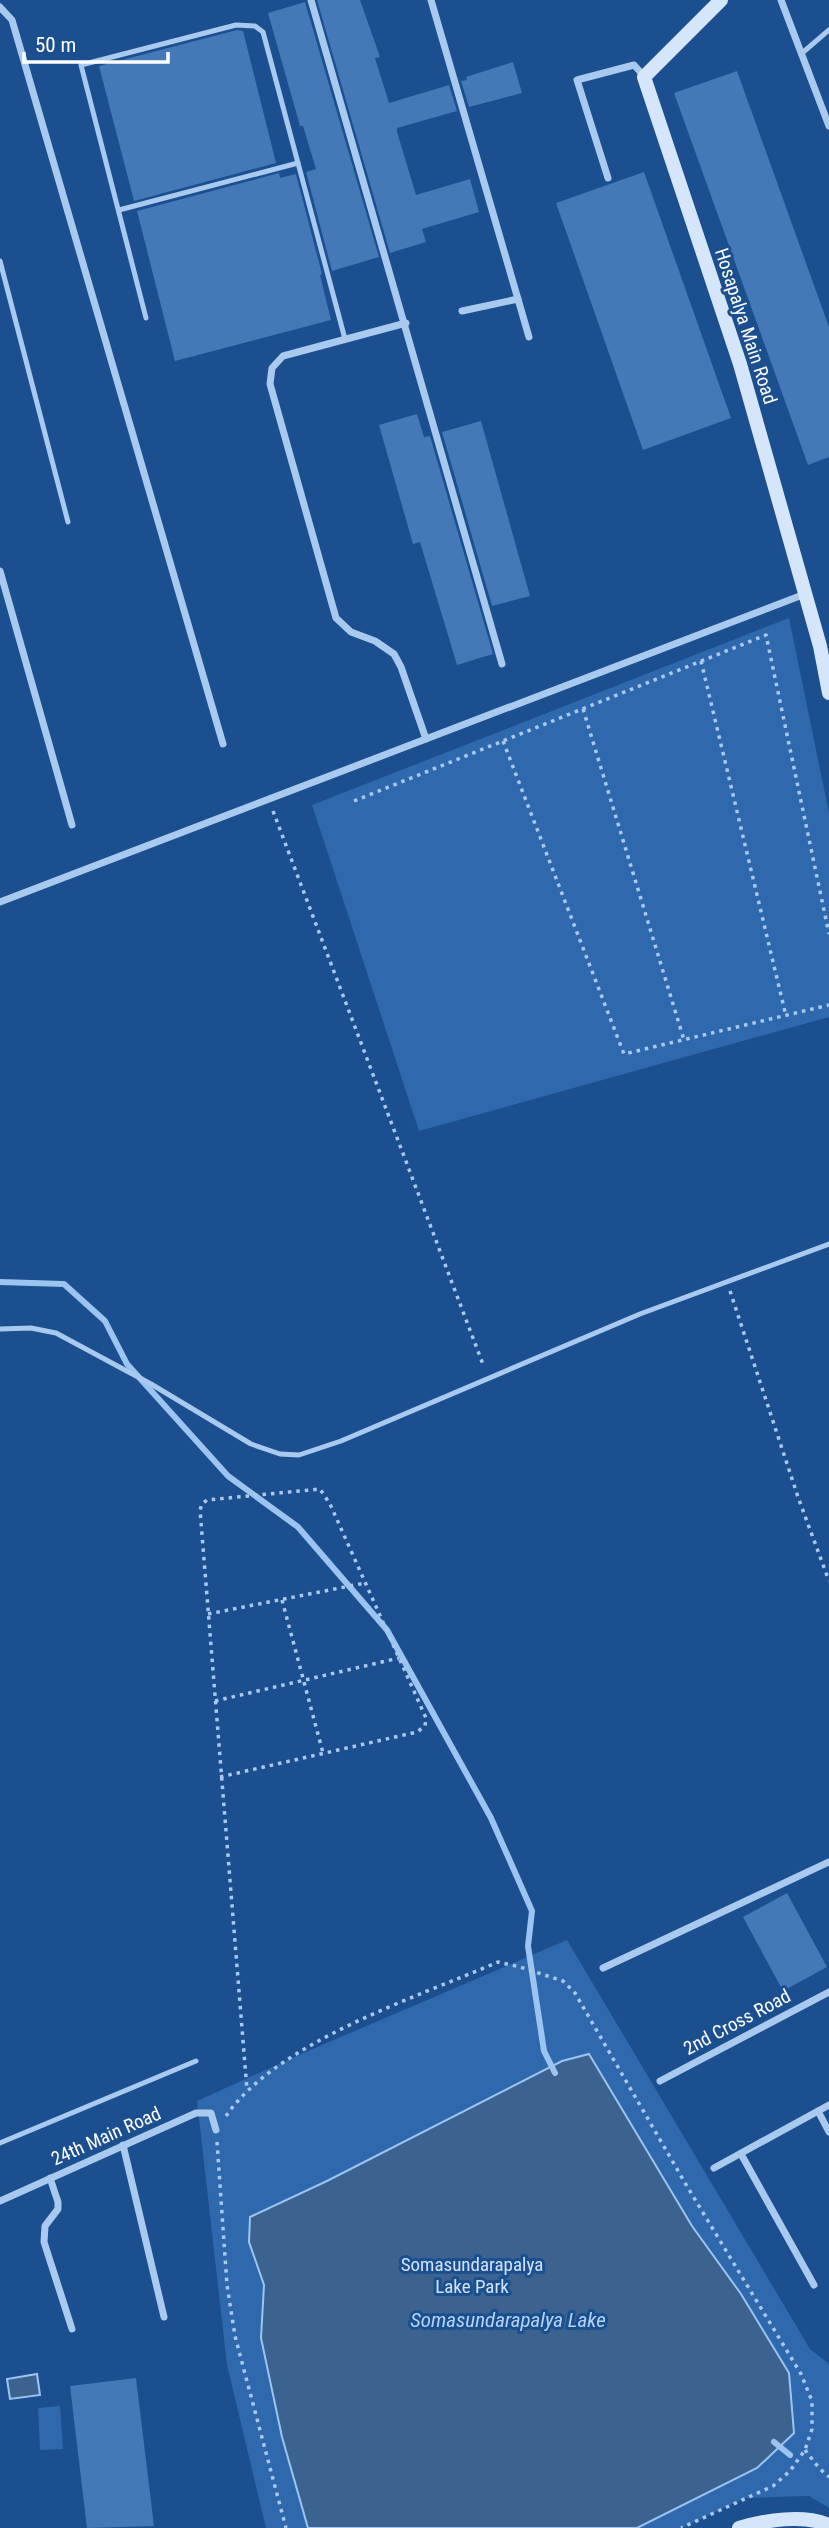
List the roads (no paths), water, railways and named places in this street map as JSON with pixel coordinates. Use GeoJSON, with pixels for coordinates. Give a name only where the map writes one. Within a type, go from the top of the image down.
{"type":"FeatureCollection","features":[{"type":"Feature","properties":{"kind":"street"},"geometry":{"type":"LineString","coordinates":[[311,0],[502,664]]}},
{"type":"Feature","properties":{"kind":"street"},"geometry":{"type":"LineString","coordinates":[[431,0],[528,337]]}},
{"type":"Feature","properties":{"kind":"street"},"geometry":{"type":"LineString","coordinates":[[608,178],[577,80],[634,65],[645,77],[721,0]]}},
{"type":"Feature","properties":{"kind":"street"},"geometry":{"type":"LineString","coordinates":[[781,0],[829,126]]}},
{"type":"Feature","properties":{"kind":"street"},"geometry":{"type":"LineString","coordinates":[[0,7],[12,20],[223,744]]}},
{"type":"Feature","properties":{"kind":"street","name":"Hosapalya Main Road"},"geometry":{"type":"LineString","coordinates":[[645,77],[740,364],[820,646],[829,689]]}},
{"type":"Feature","properties":{"kind":"street"},"geometry":{"type":"LineString","coordinates":[[462,311],[518,299]]}},
{"type":"Feature","properties":{"kind":"street"},"geometry":{"type":"LineString","coordinates":[[406,323],[283,356],[272,368],[270,384],[336,618],[351,632],[375,641],[394,654],[426,739]]}},
{"type":"Feature","properties":{"kind":"street"},"geometry":{"type":"LineString","coordinates":[[0,571],[72,825]]}},
{"type":"Feature","properties":{"kind":"street"},"geometry":{"type":"LineString","coordinates":[[0,902],[805,594]]}},
{"type":"Feature","properties":{"kind":"street"},"geometry":{"type":"LineString","coordinates":[[603,1968],[829,1862]]}},
{"type":"Feature","properties":{"kind":"street","name":"2nd Cross Road"},"geometry":{"type":"LineString","coordinates":[[660,2081],[829,1992]]}},
{"type":"Feature","properties":{"kind":"street"},"geometry":{"type":"LineString","coordinates":[[714,2168],[829,2105]]}},
{"type":"Feature","properties":{"kind":"street"},"geometry":{"type":"LineString","coordinates":[[818,2111],[829,2132]]}},
{"type":"Feature","properties":{"kind":"street","name":"24th Main Road"},"geometry":{"type":"LineString","coordinates":[[0,2201],[196,2113],[211,2113],[216,2130]]}},
{"type":"Feature","properties":{"kind":"street"},"geometry":{"type":"LineString","coordinates":[[123,2145],[163,2317]]}},
{"type":"Feature","properties":{"kind":"street"},"geometry":{"type":"LineString","coordinates":[[741,2154],[814,2285]]}},
{"type":"Feature","properties":{"kind":"street"},"geometry":{"type":"LineString","coordinates":[[50,2178],[58,2209],[45,2226],[44,2242],[72,2329]]}},
{"type":"Feature","properties":{"kind":"street"},"geometry":{"type":"LineString","coordinates":[[739,2528],[788,2520],[818,2521],[829,2525]]}},
{"type":"Feature","properties":{"kind":"lane"},"geometry":{"type":"LineString","coordinates":[[146,318],[81,65],[236,25],[255,26],[263,32],[345,339]]}},
{"type":"Feature","properties":{"kind":"lane"},"geometry":{"type":"LineString","coordinates":[[802,54],[829,30]]}},
{"type":"Feature","properties":{"kind":"lane"},"geometry":{"type":"LineString","coordinates":[[119,210],[298,163]]}},
{"type":"Feature","properties":{"kind":"lane"},"geometry":{"type":"LineString","coordinates":[[0,261],[68,522]]}},
{"type":"Feature","properties":{"kind":"lane"},"geometry":{"type":"LineString","coordinates":[[0,1329],[32,1328],[56,1333],[151,1384],[251,1444],[280,1454],[299,1455],[341,1441],[640,1314],[829,1244]]}},
{"type":"Feature","properties":{"kind":"lane"},"geometry":{"type":"LineString","coordinates":[[0,2143],[196,2061]]}},
{"type":"Feature","properties":{"kind":"water","name":"Somasundarapalya Lake"},"geometry":{"type":"Polygon","coordinates":[[[589,2054],[692,2226],[741,2294],[789,2373],[794,2433],[757,2468],[637,2528],[308,2528],[282,2437],[261,2338],[264,2285],[249,2242],[250,2217],[327,2181],[562,2061],[589,2054]]]}},
{"type":"Feature","properties":{"kind":"water"},"geometry":{"type":"Polygon","coordinates":[[[37,2374],[40,2395],[10,2399],[7,2379],[37,2374]]]}},
{"type":"Feature","properties":{"kind":"waterway"},"geometry":{"type":"LineString","coordinates":[[0,1282],[64,1284],[105,1321],[127,1364],[228,1476],[298,1527],[387,1630],[491,1818],[532,1911],[528,1946],[544,2051],[555,2073]]}},
{"type":"Feature","properties":{"kind":"waterway"},"geometry":{"type":"LineString","coordinates":[[774,2442],[790,2455]]}},
{"type":"Feature","properties":{"kind":"park label","name":"Somasundarapalya Lake Park"},"geometry":{"type":"Point","coordinates":[472,2275]}}]}
